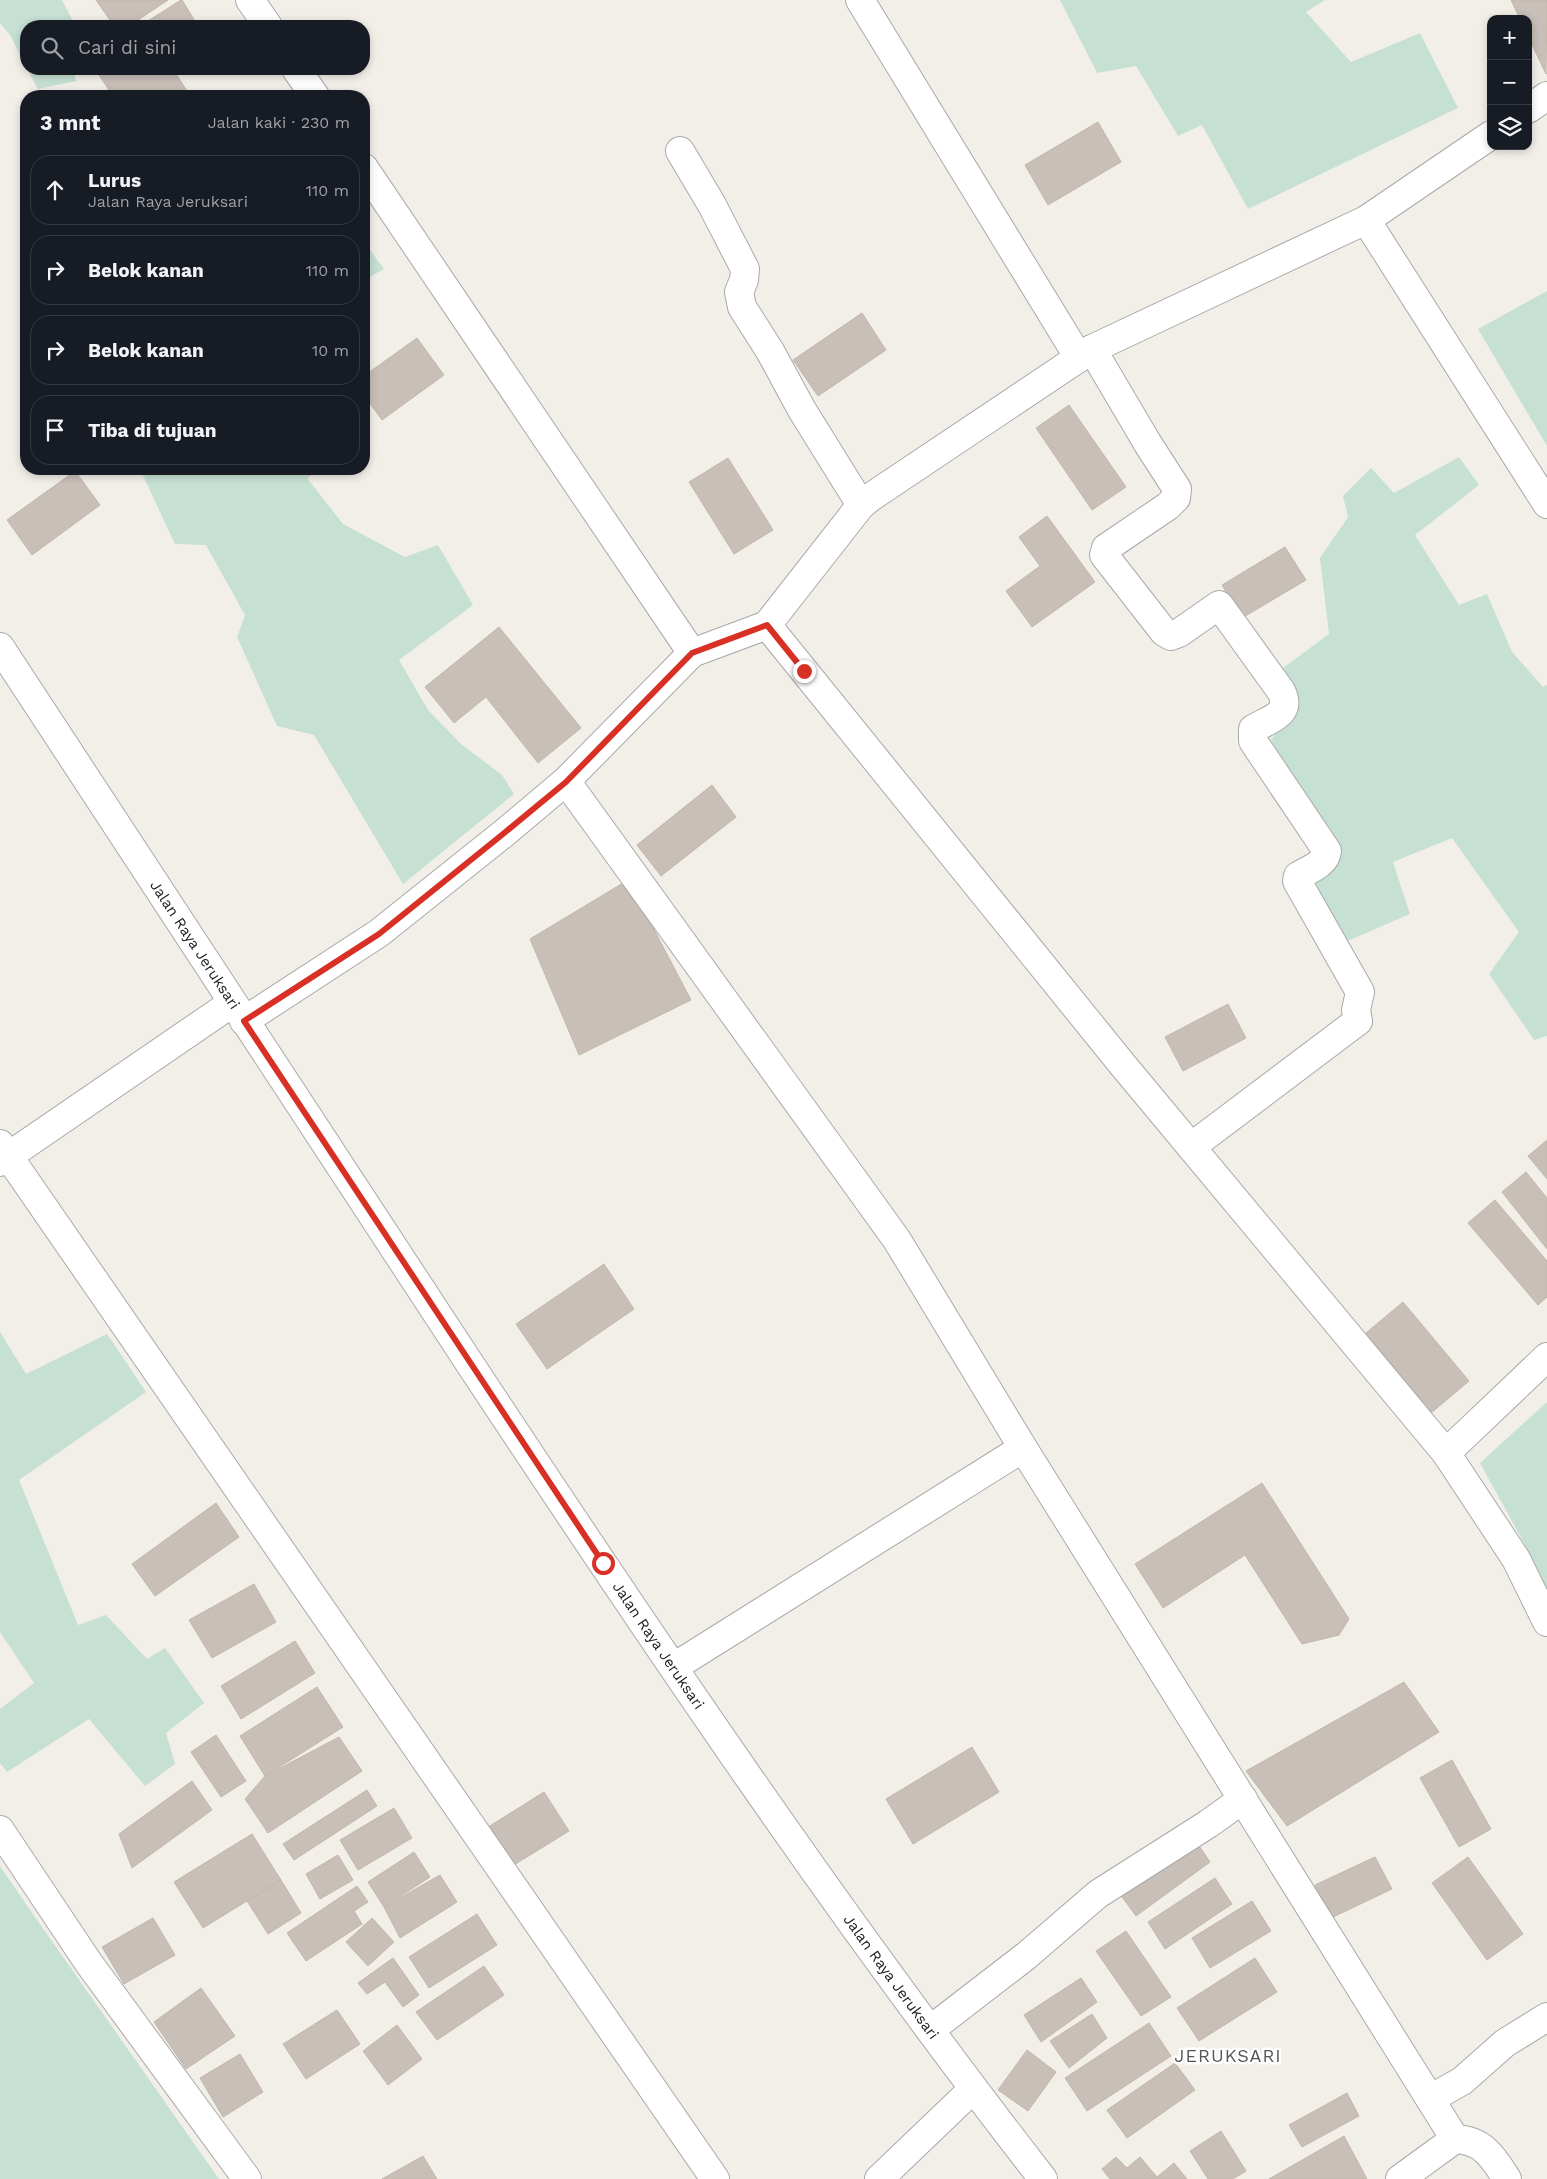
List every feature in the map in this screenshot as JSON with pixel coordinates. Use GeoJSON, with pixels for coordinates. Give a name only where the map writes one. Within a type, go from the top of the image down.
{"type":"FeatureCollection","features":[{"type":"Feature","properties":{"kind":"street"},"geometry":{"type":"LineString","coordinates":[[250,0],[264,20]]}},
{"type":"Feature","properties":{"kind":"street"},"geometry":{"type":"LineString","coordinates":[[860,0],[1058,324],[1082,353],[1148,444],[1177,489],[1176,498],[1168,506],[1106,548],[1104,555],[1164,632],[1170,636],[1219,605],[1286,699],[1285,707],[1279,714],[1253,729],[1253,741],[1327,851],[1322,861],[1298,876],[1297,881],[1360,992],[1356,1010],[1358,1021],[1191,1147]]}},
{"type":"Feature","properties":{"kind":"street"},"geometry":{"type":"LineString","coordinates":[[300,75],[311,90]]}},
{"type":"Feature","properties":{"kind":"street"},"geometry":{"type":"LineString","coordinates":[[1532,106],[1547,96]]}},
{"type":"Feature","properties":{"kind":"street"},"geometry":{"type":"LineString","coordinates":[[715,2179],[3,1154],[238,1012],[379,934],[566,782],[692,653],[767,625],[861,505],[1082,353],[1366,220],[1487,138]]}},
{"type":"Feature","properties":{"kind":"street"},"geometry":{"type":"LineString","coordinates":[[680,152],[712,205],[745,269],[744,280],[739,292],[742,307],[770,351],[802,410],[861,505]]}},
{"type":"Feature","properties":{"kind":"street"},"geometry":{"type":"LineString","coordinates":[[370,177],[692,653]]}},
{"type":"Feature","properties":{"kind":"street"},"geometry":{"type":"LineString","coordinates":[[1366,220],[1547,504]]}},
{"type":"Feature","properties":{"kind":"street"},"geometry":{"type":"LineString","coordinates":[[767,625],[1116,1057],[1446,1453],[1516,1560],[1547,1622]]}},
{"type":"Feature","properties":{"kind":"street","name":"Jalan Raya Jeruksari"},"geometry":{"type":"LineString","coordinates":[[0,647],[238,1012],[674,1668],[755,1785],[973,2090],[1043,2179]]}},
{"type":"Feature","properties":{"kind":"street"},"geometry":{"type":"LineString","coordinates":[[566,782],[897,1240],[1023,1448],[1455,2139]]}},
{"type":"Feature","properties":{"kind":"street"},"geometry":{"type":"LineString","coordinates":[[1446,1453],[1547,1357]]}},
{"type":"Feature","properties":{"kind":"street"},"geometry":{"type":"LineString","coordinates":[[674,1668],[1023,1448]]}},
{"type":"Feature","properties":{"kind":"street"},"geometry":{"type":"LineString","coordinates":[[930,2030],[1026,1956],[1098,1894],[1208,1824],[1243,1799]]}},
{"type":"Feature","properties":{"kind":"street"},"geometry":{"type":"LineString","coordinates":[[0,1830],[88,1962],[247,2179]]}},
{"type":"Feature","properties":{"kind":"street"},"geometry":{"type":"LineString","coordinates":[[1430,2099],[1462,2081],[1505,2043],[1547,2017]]}},
{"type":"Feature","properties":{"kind":"street"},"geometry":{"type":"LineString","coordinates":[[879,2179],[973,2090]]}},
{"type":"Feature","properties":{"kind":"street"},"geometry":{"type":"LineString","coordinates":[[1400,2179],[1455,2139],[1467,2140],[1481,2146],[1508,2179]]}},
{"type":"Feature","properties":{"kind":"green space"},"geometry":{"type":"Polygon","coordinates":[[[0,0],[62,0],[72,20],[20,20],[20,55],[10,35],[0,23],[0,0]]]}},
{"type":"Feature","properties":{"kind":"green space"},"geometry":{"type":"Polygon","coordinates":[[[1060,0],[1325,0],[1306,12],[1351,62],[1420,33],[1458,108],[1248,209],[1202,125],[1178,136],[1136,66],[1097,73],[1060,0]]]}},
{"type":"Feature","properties":{"kind":"green space"},"geometry":{"type":"Polygon","coordinates":[[[30,75],[74,75],[76,81],[38,89],[30,75]]]}},
{"type":"Feature","properties":{"kind":"green space"},"geometry":{"type":"Polygon","coordinates":[[[370,250],[384,269],[370,277],[370,250]]]}},
{"type":"Feature","properties":{"kind":"green space"},"geometry":{"type":"Polygon","coordinates":[[[1547,291],[1547,446],[1478,329],[1547,291]]]}},
{"type":"Feature","properties":{"kind":"green space"},"geometry":{"type":"Polygon","coordinates":[[[1459,457],[1479,485],[1415,535],[1459,605],[1487,594],[1512,652],[1543,687],[1547,685],[1547,1036],[1534,1040],[1489,974],[1519,932],[1452,838],[1393,862],[1410,914],[1345,942],[1309,879],[1337,854],[1271,740],[1290,713],[1283,668],[1329,634],[1320,558],[1348,517],[1343,496],[1371,468],[1394,493],[1459,457]]]}},
{"type":"Feature","properties":{"kind":"green space"},"geometry":{"type":"Polygon","coordinates":[[[143,475],[312,475],[307,478],[343,524],[405,557],[438,545],[473,605],[399,660],[428,710],[461,744],[502,775],[514,794],[403,884],[314,735],[277,726],[237,637],[245,615],[206,545],[175,544],[143,475]]]}},
{"type":"Feature","properties":{"kind":"green space"},"geometry":{"type":"Polygon","coordinates":[[[0,1332],[26,1374],[107,1334],[146,1392],[19,1480],[78,1625],[106,1615],[147,1659],[165,1648],[204,1703],[166,1733],[175,1764],[145,1786],[89,1719],[7,1772],[0,1763],[0,1709],[34,1683],[0,1632],[0,1332]]]}},
{"type":"Feature","properties":{"kind":"green space"},"geometry":{"type":"Polygon","coordinates":[[[1547,1402],[1547,1594],[1524,1543],[1480,1463],[1547,1402]]]}},
{"type":"Feature","properties":{"kind":"green space"},"geometry":{"type":"Polygon","coordinates":[[[0,1866],[30,1910],[219,2179],[0,2179],[0,1866]]]}},
{"type":"Feature","properties":{"kind":"building"},"geometry":{"type":"Polygon","coordinates":[[[96,0],[168,0],[138,20],[110,20],[96,0]]]}},
{"type":"Feature","properties":{"kind":"building"},"geometry":{"type":"Polygon","coordinates":[[[181,0],[194,20],[149,20],[181,0]]]}},
{"type":"Feature","properties":{"kind":"building"},"geometry":{"type":"Polygon","coordinates":[[[1511,0],[1547,0],[1546,74],[1532,44],[1532,15],[1518,15],[1511,0]]]}},
{"type":"Feature","properties":{"kind":"building"},"geometry":{"type":"Polygon","coordinates":[[[99,75],[177,75],[186,90],[109,90],[99,75]]]}},
{"type":"Feature","properties":{"kind":"building"},"geometry":{"type":"Polygon","coordinates":[[[1098,122],[1121,162],[1048,205],[1025,165],[1098,122]]]}},
{"type":"Feature","properties":{"kind":"building"},"geometry":{"type":"Polygon","coordinates":[[[862,313],[886,350],[818,396],[793,360],[862,313]]]}},
{"type":"Feature","properties":{"kind":"building"},"geometry":{"type":"Polygon","coordinates":[[[417,338],[444,375],[382,420],[370,403],[370,372],[417,338]]]}},
{"type":"Feature","properties":{"kind":"building"},"geometry":{"type":"Polygon","coordinates":[[[1069,405],[1126,487],[1092,510],[1036,428],[1069,405]]]}},
{"type":"Feature","properties":{"kind":"building"},"geometry":{"type":"Polygon","coordinates":[[[728,458],[773,530],[734,554],[689,482],[728,458]]]}},
{"type":"Feature","properties":{"kind":"building"},"geometry":{"type":"Polygon","coordinates":[[[69,475],[78,475],[100,505],[32,555],[7,520],[69,475]]]}},
{"type":"Feature","properties":{"kind":"building"},"geometry":{"type":"Polygon","coordinates":[[[1047,516],[1095,582],[1032,627],[1006,591],[1040,566],[1019,537],[1047,516]]]}},
{"type":"Feature","properties":{"kind":"building"},"geometry":{"type":"Polygon","coordinates":[[[1285,547],[1306,580],[1242,618],[1222,585],[1285,547]]]}},
{"type":"Feature","properties":{"kind":"building"},"geometry":{"type":"Polygon","coordinates":[[[499,627],[581,728],[538,763],[486,697],[454,723],[425,687],[499,627]]]}},
{"type":"Feature","properties":{"kind":"building"},"geometry":{"type":"Polygon","coordinates":[[[712,785],[736,817],[661,876],[637,845],[712,785]]]}},
{"type":"Feature","properties":{"kind":"building"},"geometry":{"type":"Polygon","coordinates":[[[628,880],[691,1000],[579,1055],[530,939],[628,880]]]}},
{"type":"Feature","properties":{"kind":"building"},"geometry":{"type":"Polygon","coordinates":[[[1228,1004],[1246,1038],[1183,1071],[1165,1037],[1228,1004]]]}},
{"type":"Feature","properties":{"kind":"building"},"geometry":{"type":"Polygon","coordinates":[[[1547,1140],[1547,1179],[1528,1156],[1547,1140]]]}},
{"type":"Feature","properties":{"kind":"building"},"geometry":{"type":"Polygon","coordinates":[[[1526,1172],[1547,1198],[1547,1249],[1502,1192],[1526,1172]]]}},
{"type":"Feature","properties":{"kind":"building"},"geometry":{"type":"Polygon","coordinates":[[[1495,1200],[1547,1261],[1547,1297],[1538,1305],[1468,1223],[1495,1200]]]}},
{"type":"Feature","properties":{"kind":"building"},"geometry":{"type":"Polygon","coordinates":[[[604,1264],[634,1309],[547,1369],[516,1324],[604,1264]]]}},
{"type":"Feature","properties":{"kind":"building"},"geometry":{"type":"Polygon","coordinates":[[[1403,1302],[1469,1381],[1431,1413],[1366,1333],[1403,1302]]]}},
{"type":"Feature","properties":{"kind":"building"},"geometry":{"type":"Polygon","coordinates":[[[1262,1483],[1349,1619],[1339,1635],[1302,1644],[1245,1555],[1163,1608],[1135,1564],[1262,1483]]]}},
{"type":"Feature","properties":{"kind":"building"},"geometry":{"type":"Polygon","coordinates":[[[216,1503],[239,1537],[155,1596],[132,1564],[216,1503]]]}},
{"type":"Feature","properties":{"kind":"building"},"geometry":{"type":"Polygon","coordinates":[[[254,1584],[276,1622],[212,1658],[189,1620],[254,1584]]]}},
{"type":"Feature","properties":{"kind":"building"},"geometry":{"type":"Polygon","coordinates":[[[295,1641],[315,1673],[241,1719],[221,1686],[295,1641]]]}},
{"type":"Feature","properties":{"kind":"building"},"geometry":{"type":"Polygon","coordinates":[[[1404,1682],[1439,1732],[1287,1826],[1246,1771],[1404,1682]]]}},
{"type":"Feature","properties":{"kind":"building"},"geometry":{"type":"Polygon","coordinates":[[[317,1687],[343,1727],[265,1776],[240,1736],[317,1687]]]}},
{"type":"Feature","properties":{"kind":"building"},"geometry":{"type":"Polygon","coordinates":[[[216,1735],[246,1781],[221,1797],[191,1752],[216,1735]]]}},
{"type":"Feature","properties":{"kind":"building"},"geometry":{"type":"Polygon","coordinates":[[[339,1737],[362,1771],[268,1833],[245,1799],[265,1776],[339,1737]]]}},
{"type":"Feature","properties":{"kind":"building"},"geometry":{"type":"Polygon","coordinates":[[[972,1747],[999,1792],[913,1844],[886,1799],[972,1747]]]}},
{"type":"Feature","properties":{"kind":"building"},"geometry":{"type":"Polygon","coordinates":[[[1452,1760],[1491,1829],[1459,1847],[1420,1778],[1452,1760]]]}},
{"type":"Feature","properties":{"kind":"building"},"geometry":{"type":"Polygon","coordinates":[[[192,1781],[212,1810],[132,1868],[119,1834],[192,1781]]]}},
{"type":"Feature","properties":{"kind":"building"},"geometry":{"type":"Polygon","coordinates":[[[367,1790],[377,1806],[294,1860],[283,1844],[367,1790]]]}},
{"type":"Feature","properties":{"kind":"building"},"geometry":{"type":"Polygon","coordinates":[[[544,1792],[569,1831],[509,1868],[485,1829],[544,1792]]]}},
{"type":"Feature","properties":{"kind":"building"},"geometry":{"type":"Polygon","coordinates":[[[394,1808],[412,1838],[358,1870],[340,1840],[394,1808]]]}},
{"type":"Feature","properties":{"kind":"building"},"geometry":{"type":"Polygon","coordinates":[[[252,1834],[281,1880],[203,1928],[174,1882],[252,1834]]]}},
{"type":"Feature","properties":{"kind":"building"},"geometry":{"type":"Polygon","coordinates":[[[1195,1840],[1210,1862],[1136,1916],[1120,1894],[1195,1840]]]}},
{"type":"Feature","properties":{"kind":"building"},"geometry":{"type":"Polygon","coordinates":[[[414,1852],[430,1877],[384,1907],[368,1882],[414,1852]]]}},
{"type":"Feature","properties":{"kind":"building"},"geometry":{"type":"Polygon","coordinates":[[[338,1855],[353,1880],[320,1899],[306,1874],[338,1855]]]}},
{"type":"Feature","properties":{"kind":"building"},"geometry":{"type":"Polygon","coordinates":[[[1375,1857],[1392,1889],[1331,1918],[1315,1885],[1375,1857]]]}},
{"type":"Feature","properties":{"kind":"building"},"geometry":{"type":"Polygon","coordinates":[[[1468,1857],[1523,1934],[1487,1960],[1432,1883],[1468,1857]]]}},
{"type":"Feature","properties":{"kind":"building"},"geometry":{"type":"Polygon","coordinates":[[[440,1875],[457,1902],[400,1938],[384,1907],[440,1875]]]}},
{"type":"Feature","properties":{"kind":"building"},"geometry":{"type":"Polygon","coordinates":[[[1215,1878],[1232,1904],[1165,1949],[1148,1922],[1215,1878]]]}},
{"type":"Feature","properties":{"kind":"building"},"geometry":{"type":"Polygon","coordinates":[[[281,1880],[301,1913],[268,1934],[247,1901],[281,1880]]]}},
{"type":"Feature","properties":{"kind":"building"},"geometry":{"type":"Polygon","coordinates":[[[357,1886],[368,1902],[354,1911],[362,1924],[306,1961],[287,1933],[357,1886]]]}},
{"type":"Feature","properties":{"kind":"building"},"geometry":{"type":"Polygon","coordinates":[[[1252,1901],[1271,1931],[1210,1968],[1192,1938],[1252,1901]]]}},
{"type":"Feature","properties":{"kind":"building"},"geometry":{"type":"Polygon","coordinates":[[[477,1914],[497,1945],[429,1988],[409,1957],[477,1914]]]}},
{"type":"Feature","properties":{"kind":"building"},"geometry":{"type":"Polygon","coordinates":[[[153,1918],[175,1955],[124,1984],[102,1947],[153,1918]]]}},
{"type":"Feature","properties":{"kind":"building"},"geometry":{"type":"Polygon","coordinates":[[[372,1918],[394,1942],[368,1966],[346,1942],[372,1918]]]}},
{"type":"Feature","properties":{"kind":"building"},"geometry":{"type":"Polygon","coordinates":[[[1126,1931],[1171,1997],[1141,2016],[1096,1951],[1126,1931]]]}},
{"type":"Feature","properties":{"kind":"building"},"geometry":{"type":"Polygon","coordinates":[[[393,1958],[419,1995],[403,2007],[385,1982],[367,1994],[358,1983],[393,1958]]]}},
{"type":"Feature","properties":{"kind":"building"},"geometry":{"type":"Polygon","coordinates":[[[1255,1958],[1277,1992],[1199,2041],[1177,2008],[1255,1958]]]}},
{"type":"Feature","properties":{"kind":"building"},"geometry":{"type":"Polygon","coordinates":[[[484,1966],[504,1995],[437,2040],[416,2012],[484,1966]]]}},
{"type":"Feature","properties":{"kind":"building"},"geometry":{"type":"Polygon","coordinates":[[[1081,1978],[1097,2002],[1041,2042],[1024,2015],[1081,1978]]]}},
{"type":"Feature","properties":{"kind":"building"},"geometry":{"type":"Polygon","coordinates":[[[201,1988],[235,2036],[186,2069],[154,2022],[201,1988]]]}},
{"type":"Feature","properties":{"kind":"building"},"geometry":{"type":"Polygon","coordinates":[[[337,2010],[360,2044],[306,2079],[283,2044],[337,2010]]]}},
{"type":"Feature","properties":{"kind":"building"},"geometry":{"type":"Polygon","coordinates":[[[1092,2014],[1107,2038],[1069,2068],[1050,2041],[1092,2014]]]}},
{"type":"Feature","properties":{"kind":"building"},"geometry":{"type":"Polygon","coordinates":[[[1149,2023],[1171,2056],[1087,2111],[1065,2078],[1149,2023]]]}},
{"type":"Feature","properties":{"kind":"building"},"geometry":{"type":"Polygon","coordinates":[[[397,2025],[422,2059],[388,2085],[363,2051],[397,2025]]]}},
{"type":"Feature","properties":{"kind":"building"},"geometry":{"type":"Polygon","coordinates":[[[1027,2050],[1056,2072],[1028,2111],[998,2090],[1027,2050]]]}},
{"type":"Feature","properties":{"kind":"building"},"geometry":{"type":"Polygon","coordinates":[[[240,2054],[263,2092],[223,2117],[200,2078],[240,2054]]]}},
{"type":"Feature","properties":{"kind":"building"},"geometry":{"type":"Polygon","coordinates":[[[1175,2063],[1195,2090],[1127,2138],[1107,2110],[1175,2063]]]}},
{"type":"Feature","properties":{"kind":"building"},"geometry":{"type":"Polygon","coordinates":[[[1347,2093],[1359,2116],[1302,2147],[1289,2125],[1347,2093]]]}},
{"type":"Feature","properties":{"kind":"building"},"geometry":{"type":"Polygon","coordinates":[[[1221,2131],[1246,2171],[1233,2179],[1208,2179],[1190,2151],[1221,2131]]]}},
{"type":"Feature","properties":{"kind":"building"},"geometry":{"type":"Polygon","coordinates":[[[1344,2136],[1367,2179],[1269,2179],[1344,2136]]]}},
{"type":"Feature","properties":{"kind":"building"},"geometry":{"type":"Polygon","coordinates":[[[423,2156],[437,2179],[382,2179],[423,2156]]]}},
{"type":"Feature","properties":{"kind":"building"},"geometry":{"type":"Polygon","coordinates":[[[1116,2157],[1127,2168],[1140,2157],[1157,2177],[1174,2163],[1187,2179],[1110,2179],[1102,2169],[1116,2157]]]}},
{"type":"Feature","properties":{"kind":"district","name":"JERUKSARI"},"geometry":{"type":"Point","coordinates":[1228,2055]}},
{"type":"Feature","properties":{"kind":"route"},"geometry":{"type":"LineString","coordinates":[[603,1563],[244,1021],[379,934],[503,834],[566,782],[692,653],[767,625],[804,671]]}}]}
